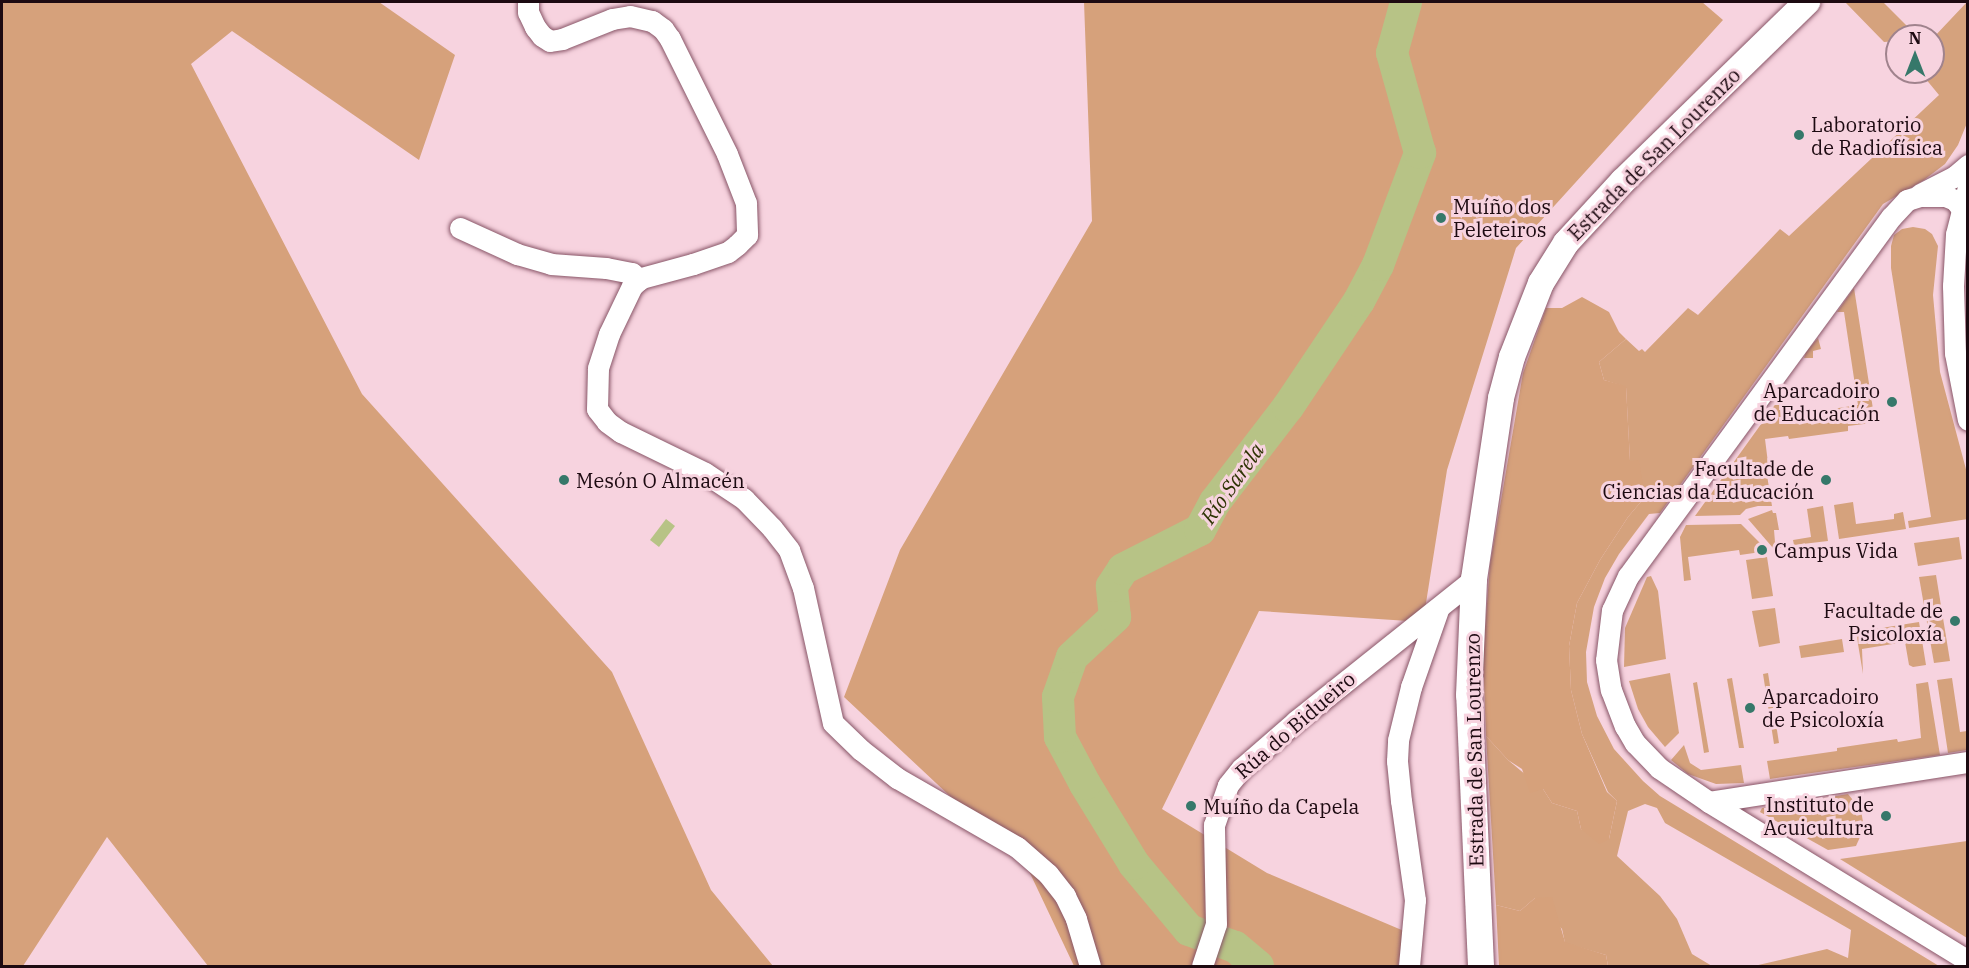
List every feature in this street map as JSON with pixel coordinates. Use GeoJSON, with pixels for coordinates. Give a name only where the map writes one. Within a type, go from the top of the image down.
{"type":"FeatureCollection","features":[{"type":"Feature","properties":{"kind":"street"},"geometry":{"type":"LineString","coordinates":[[528,2],[528,12],[535,27],[542,36],[550,40],[562,39],[612,19],[630,16],[652,21],[670,39],[731,164],[746,203],[747,235],[728,252],[639,280],[624,297],[598,368],[597,409],[607,422],[621,432],[705,473],[744,499],[772,528],[789,550],[803,588],[833,723],[861,750],[897,778],[1017,847],[1048,874],[1065,896],[1076,919],[1090,966]]}},
{"type":"Feature","properties":{"kind":"street","name":"Estrada de San Lourenzo"},"geometry":{"type":"LineString","coordinates":[[1480,966],[1469,695],[1474,579],[1501,398],[1515,347],[1541,283],[1566,243],[1623,181],[1807,2]]}},
{"type":"Feature","properties":{"kind":"street"},"geometry":{"type":"LineString","coordinates":[[1968,165],[1955,176],[1907,200],[1891,217],[1635,564],[1612,610],[1606,660],[1611,690],[1624,726],[1647,758],[1709,802],[1968,961]]}},
{"type":"Feature","properties":{"kind":"street"},"geometry":{"type":"LineString","coordinates":[[1968,187],[1960,208],[1953,286],[1955,353],[1968,420]]}},
{"type":"Feature","properties":{"kind":"street"},"geometry":{"type":"LineString","coordinates":[[1907,200],[1934,194],[1955,200],[1960,208]]}},
{"type":"Feature","properties":{"kind":"street"},"geometry":{"type":"LineString","coordinates":[[1891,217],[1910,209],[1938,206],[1960,208]]}},
{"type":"Feature","properties":{"kind":"street"},"geometry":{"type":"LineString","coordinates":[[460,228],[517,254],[551,264],[606,268],[632,273],[639,280]]}},
{"type":"Feature","properties":{"kind":"street","name":"Rúa do Bidueiro"},"geometry":{"type":"LineString","coordinates":[[1202,966],[1216,924],[1214,825],[1228,785],[1242,768],[1305,714],[1382,650],[1438,610],[1474,579]]}},
{"type":"Feature","properties":{"kind":"street"},"geometry":{"type":"LineString","coordinates":[[1409,966],[1415,922],[1414,878],[1401,801],[1397,761],[1398,740],[1411,687],[1438,610]]}},
{"type":"Feature","properties":{"kind":"street"},"geometry":{"type":"LineString","coordinates":[[1709,802],[1968,762]]}},
{"type":"Feature","properties":{"kind":"shaded area"},"geometry":{"type":"Polygon","coordinates":[[[2,2],[379,2],[455,55],[419,160],[232,31],[191,64],[362,394],[612,672],[711,890],[773,966],[208,966],[107,837],[23,966],[2,966],[2,2]]]}},
{"type":"Feature","properties":{"kind":"shaded area"},"geometry":{"type":"Polygon","coordinates":[[[1084,2],[1702,2],[1723,20],[1516,248],[1447,470],[1423,622],[1259,611],[1162,809],[1267,873],[1404,931],[1398,966],[1074,966],[1028,869],[844,697],[900,550],[1092,221],[1084,2]]]}},
{"type":"Feature","properties":{"kind":"shaded area"},"geometry":{"type":"Polygon","coordinates":[[[1845,2],[1883,2],[1905,24],[1885,24],[1884,42],[1845,2]]]}},
{"type":"Feature","properties":{"kind":"shaded area"},"geometry":{"type":"Polygon","coordinates":[[[1967,2],[1967,123],[1958,145],[1945,164],[1924,180],[1883,204],[1660,513],[1649,514],[1619,554],[1605,578],[1594,607],[1586,652],[1587,682],[1597,716],[1614,749],[1643,781],[1660,796],[1939,966],[1754,966],[1827,949],[1848,958],[1851,930],[1665,823],[1657,808],[1645,804],[1628,811],[1617,856],[1660,896],[1677,919],[1692,954],[1712,966],[1608,966],[1606,955],[1565,943],[1562,929],[1535,898],[1520,911],[1496,905],[1486,736],[1508,760],[1543,789],[1552,803],[1577,811],[1581,829],[1609,839],[1617,801],[1608,792],[1582,734],[1571,690],[1569,646],[1577,603],[1600,560],[1628,517],[1645,497],[1630,461],[1626,387],[1604,380],[1599,362],[1626,339],[1639,351],[1642,349],[1645,352],[1688,308],[1698,315],[1780,229],[1789,236],[1939,95],[1930,84],[1945,84],[1945,25],[1967,2]]]}},
{"type":"Feature","properties":{"kind":"shaded area"},"geometry":{"type":"Polygon","coordinates":[[[1913,227],[1925,229],[1932,234],[1938,246],[1933,295],[1940,372],[1967,473],[1968,519],[1909,528],[1908,521],[1931,517],[1891,268],[1891,246],[1894,235],[1902,229],[1913,227]]]}},
{"type":"Feature","properties":{"kind":"shaded area"},"geometry":{"type":"Polygon","coordinates":[[[1854,288],[1873,409],[1870,409],[1872,423],[1848,426],[1848,431],[1789,439],[1788,436],[1765,439],[1768,463],[1765,463],[1772,506],[1746,509],[1740,515],[1695,516],[1787,388],[1789,399],[1779,400],[1781,417],[1858,405],[1844,312],[1837,312],[1854,288]]]}},
{"type":"Feature","properties":{"kind":"shaded area"},"geometry":{"type":"Polygon","coordinates":[[[1582,297],[1609,312],[1619,332],[1626,339],[1599,362],[1604,380],[1626,386],[1630,461],[1639,460],[1645,497],[1628,517],[1600,560],[1577,603],[1569,646],[1571,690],[1582,734],[1607,792],[1617,801],[1609,839],[1599,844],[1581,829],[1577,811],[1552,803],[1543,789],[1530,793],[1522,769],[1508,760],[1486,736],[1483,656],[1490,564],[1523,373],[1546,308],[1562,308],[1582,297]]]}},
{"type":"Feature","properties":{"kind":"shaded area"},"geometry":{"type":"Polygon","coordinates":[[[1818,338],[1821,349],[1813,351],[1813,358],[1804,358],[1806,352],[1818,338]]]}},
{"type":"Feature","properties":{"kind":"shaded area"},"geometry":{"type":"Polygon","coordinates":[[[1853,502],[1856,524],[1894,519],[1894,514],[1903,512],[1906,529],[1839,539],[1834,505],[1853,502]]]}},
{"type":"Feature","properties":{"kind":"shaded area"},"geometry":{"type":"Polygon","coordinates":[[[1823,506],[1828,541],[1794,545],[1793,540],[1811,537],[1807,509],[1823,506]]]}},
{"type":"Feature","properties":{"kind":"shaded area"},"geometry":{"type":"Polygon","coordinates":[[[1772,510],[1776,513],[1779,530],[1774,530],[1775,542],[1786,541],[1787,547],[1773,548],[1748,519],[1772,510]]]}},
{"type":"Feature","properties":{"kind":"shaded area"},"geometry":{"type":"Polygon","coordinates":[[[666,519],[675,526],[659,547],[650,540],[666,519]]]}},
{"type":"Feature","properties":{"kind":"shaded area"},"geometry":{"type":"Polygon","coordinates":[[[1741,524],[1768,551],[1740,555],[1739,550],[1688,557],[1691,580],[1684,581],[1680,537],[1686,525],[1741,524]]]}},
{"type":"Feature","properties":{"kind":"shaded area"},"geometry":{"type":"Polygon","coordinates":[[[1959,537],[1962,559],[1918,566],[1914,543],[1959,537]]]}},
{"type":"Feature","properties":{"kind":"shaded area"},"geometry":{"type":"Polygon","coordinates":[[[1767,557],[1773,596],[1752,599],[1746,560],[1767,557]]]}},
{"type":"Feature","properties":{"kind":"shaded area"},"geometry":{"type":"Polygon","coordinates":[[[1936,575],[1950,661],[1934,663],[1919,577],[1936,575]]]}},
{"type":"Feature","properties":{"kind":"shaded area"},"geometry":{"type":"Polygon","coordinates":[[[1651,576],[1658,591],[1666,659],[1624,667],[1625,628],[1647,577],[1651,576]]]}},
{"type":"Feature","properties":{"kind":"shaded area"},"geometry":{"type":"Polygon","coordinates":[[[1775,608],[1780,643],[1759,647],[1752,611],[1775,608]]]}},
{"type":"Feature","properties":{"kind":"shaded area"},"geometry":{"type":"Polygon","coordinates":[[[1919,622],[1926,665],[1913,667],[1909,665],[1905,642],[1862,649],[1863,674],[1856,632],[1919,622]]]}},
{"type":"Feature","properties":{"kind":"shaded area"},"geometry":{"type":"Polygon","coordinates":[[[1842,639],[1844,652],[1801,658],[1799,646],[1842,639]]]}},
{"type":"Feature","properties":{"kind":"shaded area"},"geometry":{"type":"Polygon","coordinates":[[[1670,673],[1679,733],[1665,747],[1648,727],[1638,709],[1629,681],[1670,673]]]}},
{"type":"Feature","properties":{"kind":"shaded area"},"geometry":{"type":"Polygon","coordinates":[[[1768,673],[1779,743],[1774,744],[1763,674],[1768,673]]]}},
{"type":"Feature","properties":{"kind":"shaded area"},"geometry":{"type":"Polygon","coordinates":[[[1732,678],[1744,748],[1739,748],[1727,679],[1732,678]]]}},
{"type":"Feature","properties":{"kind":"shaded area"},"geometry":{"type":"Polygon","coordinates":[[[1952,678],[1960,732],[1967,731],[1967,750],[1948,753],[1937,680],[1952,678]]]}},
{"type":"Feature","properties":{"kind":"shaded area"},"geometry":{"type":"Polygon","coordinates":[[[1697,682],[1709,752],[1704,753],[1693,683],[1697,682]]]}},
{"type":"Feature","properties":{"kind":"shaded area"},"geometry":{"type":"Polygon","coordinates":[[[1928,682],[1940,755],[1770,779],[1767,761],[1837,751],[1837,748],[1897,739],[1898,742],[1921,738],[1916,684],[1928,682]]]}},
{"type":"Feature","properties":{"kind":"shaded area"},"geometry":{"type":"Polygon","coordinates":[[[1684,745],[1690,763],[1701,770],[1741,765],[1744,783],[1716,784],[1688,774],[1671,760],[1684,745]]]}},
{"type":"Feature","properties":{"kind":"shaded area"},"geometry":{"type":"Polygon","coordinates":[[[1848,794],[1861,810],[1864,828],[1856,846],[1828,850],[1760,812],[1762,808],[1848,794]]]}},
{"type":"Feature","properties":{"kind":"shaded area"},"geometry":{"type":"Polygon","coordinates":[[[1967,841],[1967,938],[1840,859],[1967,841]]]}},
{"type":"Feature","properties":{"kind":"shaded area"},"geometry":{"type":"Polygon","coordinates":[[[1552,897],[1565,942],[1606,955],[1608,966],[1499,966],[1496,905],[1520,911],[1535,898],[1552,897]]]}},
{"type":"Feature","properties":{"kind":"waterway","name":"Río Sarela"},"geometry":{"type":"LineString","coordinates":[[1258,966],[1235,947],[1189,930],[1134,864],[1085,784],[1060,737],[1058,697],[1072,657],[1115,617],[1112,586],[1123,569],[1200,530],[1215,502],[1288,407],[1359,301],[1378,265],[1420,153],[1392,53],[1406,2]]}},
{"type":"Feature","properties":{"kind":"place","name":"Laboratorio de Radiofísica"},"geometry":{"type":"Point","coordinates":[1799,135]}},
{"type":"Feature","properties":{"kind":"place","name":"Muíño dos Peleteiros"},"geometry":{"type":"Point","coordinates":[1441,218]}},
{"type":"Feature","properties":{"kind":"place","name":"Aparcadoiro de Educación"},"geometry":{"type":"Point","coordinates":[1892,402]}},
{"type":"Feature","properties":{"kind":"place","name":"Mesón O Almacén"},"geometry":{"type":"Point","coordinates":[564,480]}},
{"type":"Feature","properties":{"kind":"place","name":"Facultade de Ciencias da Educación"},"geometry":{"type":"Point","coordinates":[1826,480]}},
{"type":"Feature","properties":{"kind":"place","name":"Campus Vida"},"geometry":{"type":"Point","coordinates":[1762,550]}},
{"type":"Feature","properties":{"kind":"place","name":"Facultade de Psicoloxía"},"geometry":{"type":"Point","coordinates":[1955,621]}},
{"type":"Feature","properties":{"kind":"place","name":"Aparcadoiro de Psicoloxía"},"geometry":{"type":"Point","coordinates":[1750,708]}},
{"type":"Feature","properties":{"kind":"place","name":"Muíño da Capela"},"geometry":{"type":"Point","coordinates":[1191,806]}},
{"type":"Feature","properties":{"kind":"place","name":"Instituto de Acuicultura"},"geometry":{"type":"Point","coordinates":[1886,816]}}]}
